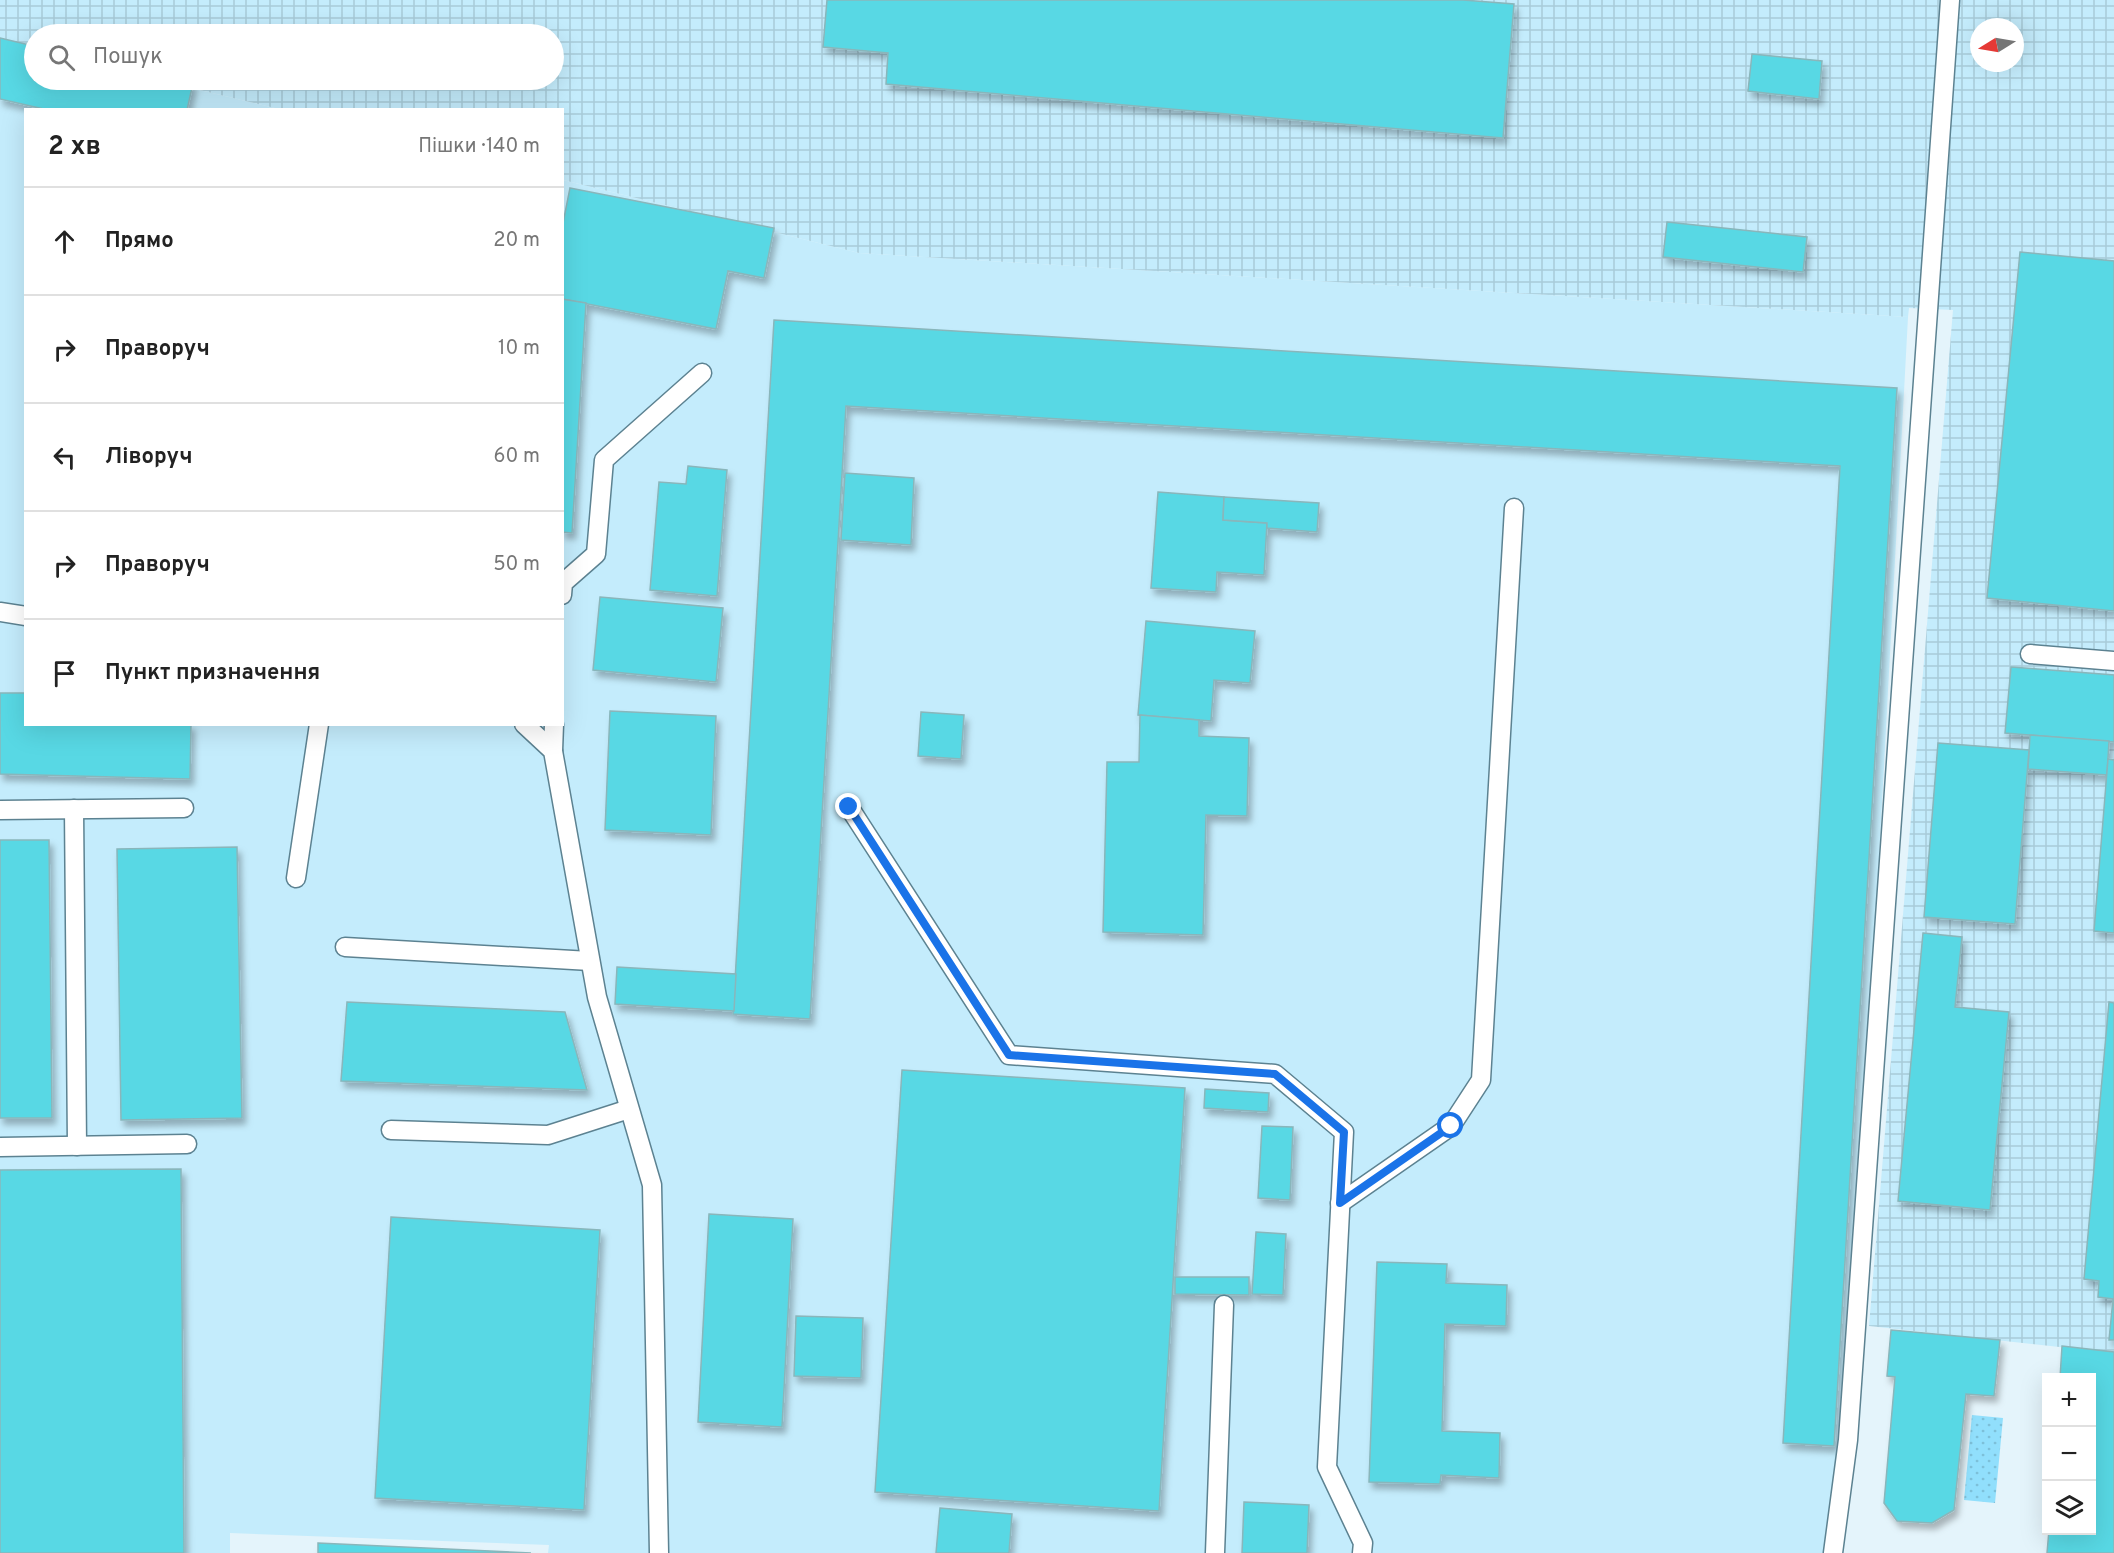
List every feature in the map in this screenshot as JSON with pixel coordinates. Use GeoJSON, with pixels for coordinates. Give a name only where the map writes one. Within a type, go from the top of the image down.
{"type":"FeatureCollection","features":[{"type":"Feature","properties":{"kind":"lane"},"geometry":{"type":"LineString","coordinates":[[1833,1553],[1848,1440],[1950,0]]}},
{"type":"Feature","properties":{"kind":"lane"},"geometry":{"type":"LineString","coordinates":[[564,582],[596,554],[604,460],[702,373]]}},
{"type":"Feature","properties":{"kind":"lane"},"geometry":{"type":"LineString","coordinates":[[1340,1203],[1451,1126],[1481,1080],[1514,508]]}},
{"type":"Feature","properties":{"kind":"lane"},"geometry":{"type":"LineString","coordinates":[[0,612],[24,616]]}},
{"type":"Feature","properties":{"kind":"lane"},"geometry":{"type":"LineString","coordinates":[[2030,654],[2114,661]]}},
{"type":"Feature","properties":{"kind":"lane"},"geometry":{"type":"LineString","coordinates":[[296,878],[319,726]]}},
{"type":"Feature","properties":{"kind":"lane"},"geometry":{"type":"LineString","coordinates":[[526,726],[553,752]]}},
{"type":"Feature","properties":{"kind":"lane"},"geometry":{"type":"LineString","coordinates":[[554,726],[553,752],[597,997],[652,1185],[659,1553]]}},
{"type":"Feature","properties":{"kind":"lane"},"geometry":{"type":"LineString","coordinates":[[849,807],[1009,1055],[1275,1074],[1344,1132],[1327,1467],[1363,1543],[1362,1553]]}},
{"type":"Feature","properties":{"kind":"lane"},"geometry":{"type":"LineString","coordinates":[[0,810],[184,808]]}},
{"type":"Feature","properties":{"kind":"lane"},"geometry":{"type":"LineString","coordinates":[[74,809],[77,1146]]}},
{"type":"Feature","properties":{"kind":"lane"},"geometry":{"type":"LineString","coordinates":[[345,947],[590,961]]}},
{"type":"Feature","properties":{"kind":"lane"},"geometry":{"type":"LineString","coordinates":[[391,1130],[548,1135],[629,1109]]}},
{"type":"Feature","properties":{"kind":"lane"},"geometry":{"type":"LineString","coordinates":[[0,1147],[187,1144]]}},
{"type":"Feature","properties":{"kind":"lane"},"geometry":{"type":"LineString","coordinates":[[1215,1553],[1224,1305]]}},
{"type":"Feature","properties":{"kind":"shaded area"},"geometry":{"type":"Polygon","coordinates":[[[0,0],[2114,0],[2114,1353],[1869,1326],[1953,310],[1909,308],[1908,317],[859,253],[564,180],[564,108],[275,108],[200,90],[564,90],[564,24],[24,24],[24,46],[0,40],[0,0]]]}},
{"type":"Feature","properties":{"kind":"shaded area"},"geometry":{"type":"Polygon","coordinates":[[[0,40],[24,46],[24,90],[200,90],[275,108],[24,108],[24,726],[564,726],[564,180],[859,253],[1908,317],[1848,1439],[1833,1553],[548,1553],[549,1545],[230,1533],[230,1553],[0,1553],[0,40]]]}},
{"type":"Feature","properties":{"kind":"shaded area"},"geometry":{"type":"Polygon","coordinates":[[[1972,1415],[2003,1418],[1995,1503],[1964,1500],[1972,1415]]]}},
{"type":"Feature","properties":{"kind":"building"},"geometry":{"type":"Polygon","coordinates":[[[827,0],[1463,0],[1514,4],[1503,138],[886,84],[888,53],[823,47],[827,0]]]}},
{"type":"Feature","properties":{"kind":"building"},"geometry":{"type":"Polygon","coordinates":[[[0,38],[24,44],[24,90],[191,90],[187,108],[39,108],[0,99],[0,38]]]}},
{"type":"Feature","properties":{"kind":"building"},"geometry":{"type":"Polygon","coordinates":[[[1752,54],[1822,61],[1819,99],[1748,91],[1752,54]]]}},
{"type":"Feature","properties":{"kind":"building"},"geometry":{"type":"Polygon","coordinates":[[[570,188],[774,228],[764,278],[728,271],[716,329],[564,299],[564,218],[570,188]]]}},
{"type":"Feature","properties":{"kind":"building"},"geometry":{"type":"Polygon","coordinates":[[[1667,222],[1807,237],[1803,272],[1663,257],[1667,222]]]}},
{"type":"Feature","properties":{"kind":"building"},"geometry":{"type":"Polygon","coordinates":[[[2020,252],[2114,261],[2114,611],[1987,598],[2020,252]]]}},
{"type":"Feature","properties":{"kind":"building"},"geometry":{"type":"Polygon","coordinates":[[[564,299],[586,303],[572,533],[564,532],[564,299]]]}},
{"type":"Feature","properties":{"kind":"building"},"geometry":{"type":"Polygon","coordinates":[[[774,320],[1897,388],[1834,1446],[1783,1443],[1840,466],[846,406],[810,1019],[733,1014],[774,320]]]}},
{"type":"Feature","properties":{"kind":"building"},"geometry":{"type":"Polygon","coordinates":[[[688,466],[727,470],[717,596],[650,590],[659,482],[686,484],[688,466]]]}},
{"type":"Feature","properties":{"kind":"building"},"geometry":{"type":"Polygon","coordinates":[[[845,473],[914,478],[911,545],[841,540],[845,473]]]}},
{"type":"Feature","properties":{"kind":"building"},"geometry":{"type":"Polygon","coordinates":[[[1158,492],[1224,497],[1223,520],[1267,523],[1264,575],[1217,572],[1216,592],[1151,588],[1158,492]]]}},
{"type":"Feature","properties":{"kind":"building"},"geometry":{"type":"Polygon","coordinates":[[[1224,497],[1319,503],[1317,532],[1267,528],[1267,523],[1223,520],[1224,497]]]}},
{"type":"Feature","properties":{"kind":"building"},"geometry":{"type":"Polygon","coordinates":[[[600,597],[723,608],[716,682],[593,670],[600,597]]]}},
{"type":"Feature","properties":{"kind":"building"},"geometry":{"type":"Polygon","coordinates":[[[1146,621],[1255,631],[1250,683],[1214,680],[1211,721],[1138,715],[1146,621]]]}},
{"type":"Feature","properties":{"kind":"building"},"geometry":{"type":"Polygon","coordinates":[[[2011,667],[2114,675],[2114,742],[2005,733],[2011,667]]]}},
{"type":"Feature","properties":{"kind":"building"},"geometry":{"type":"Polygon","coordinates":[[[0,693],[24,693],[24,726],[191,726],[190,779],[0,774],[0,693]]]}},
{"type":"Feature","properties":{"kind":"building"},"geometry":{"type":"Polygon","coordinates":[[[610,711],[716,716],[711,835],[605,830],[610,711]]]}},
{"type":"Feature","properties":{"kind":"building"},"geometry":{"type":"Polygon","coordinates":[[[921,712],[964,715],[961,759],[918,756],[921,712]]]}},
{"type":"Feature","properties":{"kind":"building"},"geometry":{"type":"Polygon","coordinates":[[[1140,715],[1199,720],[1199,736],[1249,738],[1247,816],[1206,815],[1203,935],[1103,932],[1107,762],[1139,762],[1140,715]]]}},
{"type":"Feature","properties":{"kind":"building"},"geometry":{"type":"Polygon","coordinates":[[[2030,735],[2109,741],[2107,775],[2028,769],[2030,735]]]}},
{"type":"Feature","properties":{"kind":"building"},"geometry":{"type":"Polygon","coordinates":[[[1938,743],[2029,750],[2015,924],[1924,917],[1938,743]]]}},
{"type":"Feature","properties":{"kind":"building"},"geometry":{"type":"Polygon","coordinates":[[[2108,759],[2114,760],[2114,933],[2094,931],[2108,759]]]}},
{"type":"Feature","properties":{"kind":"building"},"geometry":{"type":"Polygon","coordinates":[[[0,840],[49,840],[52,1118],[0,1118],[0,840]]]}},
{"type":"Feature","properties":{"kind":"building"},"geometry":{"type":"Polygon","coordinates":[[[237,847],[242,1118],[121,1120],[117,849],[237,847]]]}},
{"type":"Feature","properties":{"kind":"building"},"geometry":{"type":"Polygon","coordinates":[[[1923,933],[1962,937],[1955,1007],[2009,1012],[1990,1210],[1898,1201],[1923,933]]]}},
{"type":"Feature","properties":{"kind":"building"},"geometry":{"type":"Polygon","coordinates":[[[617,967],[736,974],[734,1011],[615,1004],[617,967]]]}},
{"type":"Feature","properties":{"kind":"building"},"geometry":{"type":"Polygon","coordinates":[[[347,1002],[565,1012],[587,1090],[341,1081],[347,1002]]]}},
{"type":"Feature","properties":{"kind":"building"},"geometry":{"type":"Polygon","coordinates":[[[2109,1002],[2114,1003],[2114,1340],[2109,1340],[2113,1299],[2098,1297],[2099,1281],[2084,1279],[2109,1002]]]}},
{"type":"Feature","properties":{"kind":"building"},"geometry":{"type":"Polygon","coordinates":[[[902,1070],[1185,1088],[1159,1511],[875,1492],[902,1070]]]}},
{"type":"Feature","properties":{"kind":"building"},"geometry":{"type":"Polygon","coordinates":[[[1205,1089],[1269,1093],[1268,1112],[1204,1108],[1205,1089]]]}},
{"type":"Feature","properties":{"kind":"building"},"geometry":{"type":"Polygon","coordinates":[[[1262,1126],[1293,1127],[1290,1200],[1258,1198],[1262,1126]]]}},
{"type":"Feature","properties":{"kind":"building"},"geometry":{"type":"Polygon","coordinates":[[[181,1169],[184,1553],[0,1553],[0,1170],[181,1169]]]}},
{"type":"Feature","properties":{"kind":"building"},"geometry":{"type":"Polygon","coordinates":[[[709,1214],[793,1219],[782,1427],[698,1422],[709,1214]]]}},
{"type":"Feature","properties":{"kind":"building"},"geometry":{"type":"Polygon","coordinates":[[[391,1217],[600,1230],[584,1510],[375,1498],[391,1217]]]}},
{"type":"Feature","properties":{"kind":"building"},"geometry":{"type":"Polygon","coordinates":[[[1256,1232],[1286,1234],[1283,1295],[1252,1294],[1256,1232]]]}},
{"type":"Feature","properties":{"kind":"building"},"geometry":{"type":"Polygon","coordinates":[[[1377,1262],[1447,1264],[1446,1283],[1507,1285],[1506,1326],[1445,1324],[1442,1431],[1500,1433],[1499,1478],[1441,1475],[1440,1484],[1369,1482],[1377,1262]]]}},
{"type":"Feature","properties":{"kind":"building"},"geometry":{"type":"Polygon","coordinates":[[[1175,1277],[1249,1277],[1249,1295],[1175,1294],[1175,1277]]]}},
{"type":"Feature","properties":{"kind":"building"},"geometry":{"type":"Polygon","coordinates":[[[796,1316],[863,1318],[861,1378],[794,1376],[796,1316]]]}},
{"type":"Feature","properties":{"kind":"building"},"geometry":{"type":"Polygon","coordinates":[[[1891,1330],[2000,1340],[1994,1396],[1966,1394],[1954,1510],[1932,1523],[1897,1521],[1884,1503],[1895,1377],[1887,1376],[1891,1330]]]}},
{"type":"Feature","properties":{"kind":"building"},"geometry":{"type":"Polygon","coordinates":[[[2062,1346],[2114,1352],[2114,1553],[2047,1553],[2049,1535],[2096,1535],[2096,1373],[2060,1373],[2062,1346]]]}},
{"type":"Feature","properties":{"kind":"building"},"geometry":{"type":"Polygon","coordinates":[[[1244,1502],[1309,1505],[1307,1553],[1242,1553],[1244,1502]]]}},
{"type":"Feature","properties":{"kind":"building"},"geometry":{"type":"Polygon","coordinates":[[[940,1508],[1012,1514],[1009,1553],[936,1553],[940,1508]]]}},
{"type":"Feature","properties":{"kind":"building"},"geometry":{"type":"Polygon","coordinates":[[[318,1543],[531,1553],[318,1553],[318,1543]]]}},
{"type":"Feature","properties":{"kind":"route"},"geometry":{"type":"LineString","coordinates":[[849,807],[1009,1055],[1275,1074],[1344,1132],[1340,1203],[1451,1126]]}}]}
